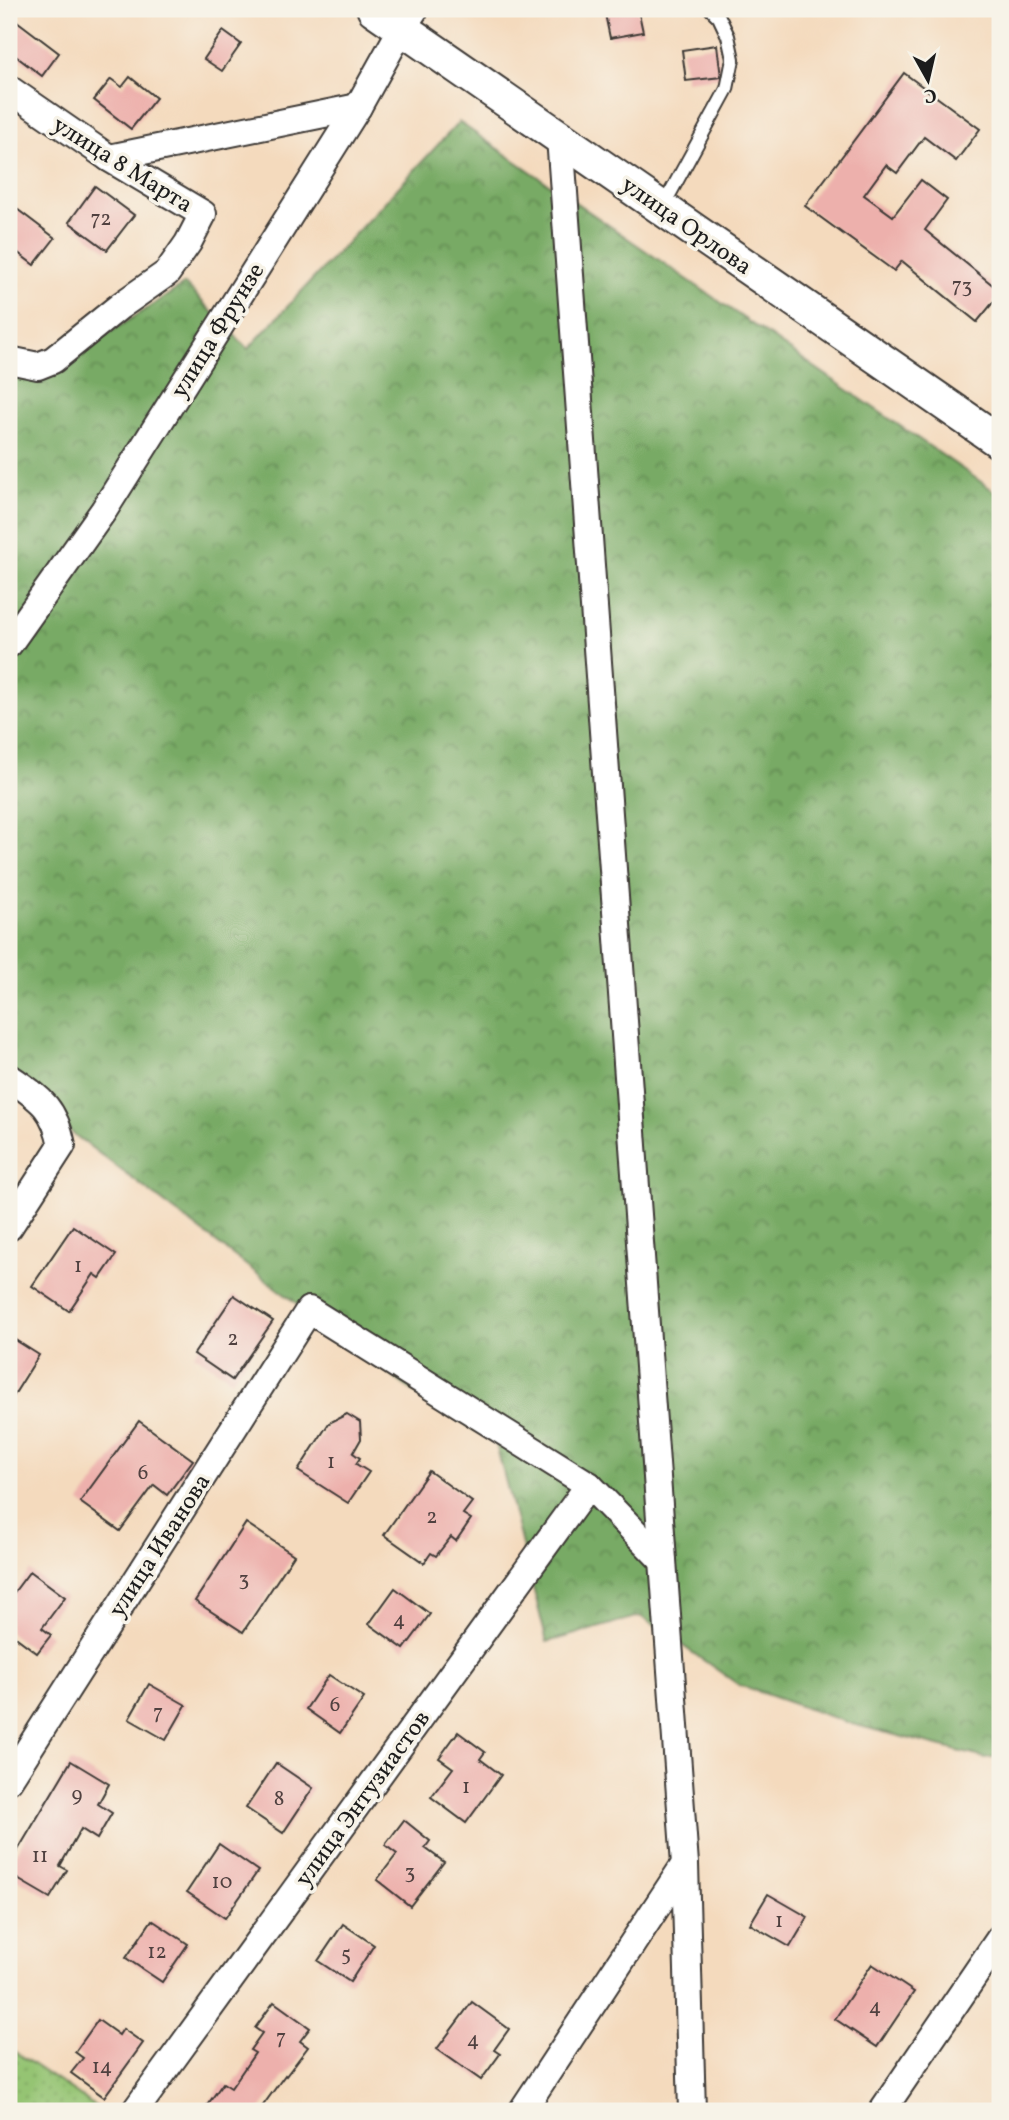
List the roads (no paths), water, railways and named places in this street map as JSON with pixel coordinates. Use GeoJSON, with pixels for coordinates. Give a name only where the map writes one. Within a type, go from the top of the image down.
{"type":"FeatureCollection","features":[{"type":"Feature","properties":{"kind":"street","name":"улица Орлова"},"geometry":{"type":"LineString","coordinates":[[374,9],[408,18],[560,137],[1000,442]]}},
{"type":"Feature","properties":{"kind":"street","name":"улица Фрунзе"},"geometry":{"type":"LineString","coordinates":[[9,644],[104,510],[358,107],[408,18]]}},
{"type":"Feature","properties":{"kind":"street","name":"улица 8 Марта"},"geometry":{"type":"LineString","coordinates":[[9,89],[109,158],[203,214],[167,274],[120,306],[53,360],[38,366],[9,360]]}},
{"type":"Feature","properties":{"kind":"street"},"geometry":{"type":"LineString","coordinates":[[109,158],[358,107]]}},
{"type":"Feature","properties":{"kind":"street"},"geometry":{"type":"LineString","coordinates":[[560,137],[685,1864],[692,2111]]}},
{"type":"Feature","properties":{"kind":"street"},"geometry":{"type":"LineString","coordinates":[[9,1077],[40,1098],[50,1110],[59,1128],[62,1145],[9,1227]]}},
{"type":"Feature","properties":{"kind":"street","name":"улица Иванова"},"geometry":{"type":"LineString","coordinates":[[9,1780],[309,1310],[589,1485]]}},
{"type":"Feature","properties":{"kind":"street"},"geometry":{"type":"LineString","coordinates":[[589,1485],[663,1561]]}},
{"type":"Feature","properties":{"kind":"street","name":"улица Энтузиастов"},"geometry":{"type":"LineString","coordinates":[[135,2111],[589,1485]]}},
{"type":"Feature","properties":{"kind":"street"},"geometry":{"type":"LineString","coordinates":[[523,2111],[685,1864]]}},
{"type":"Feature","properties":{"kind":"street"},"geometry":{"type":"LineString","coordinates":[[882,2111],[1000,1938]]}},
{"type":"Feature","properties":{"kind":"lane"},"geometry":{"type":"LineString","coordinates":[[662,208],[727,89],[733,59],[728,36],[719,17],[711,9]]}}]}
